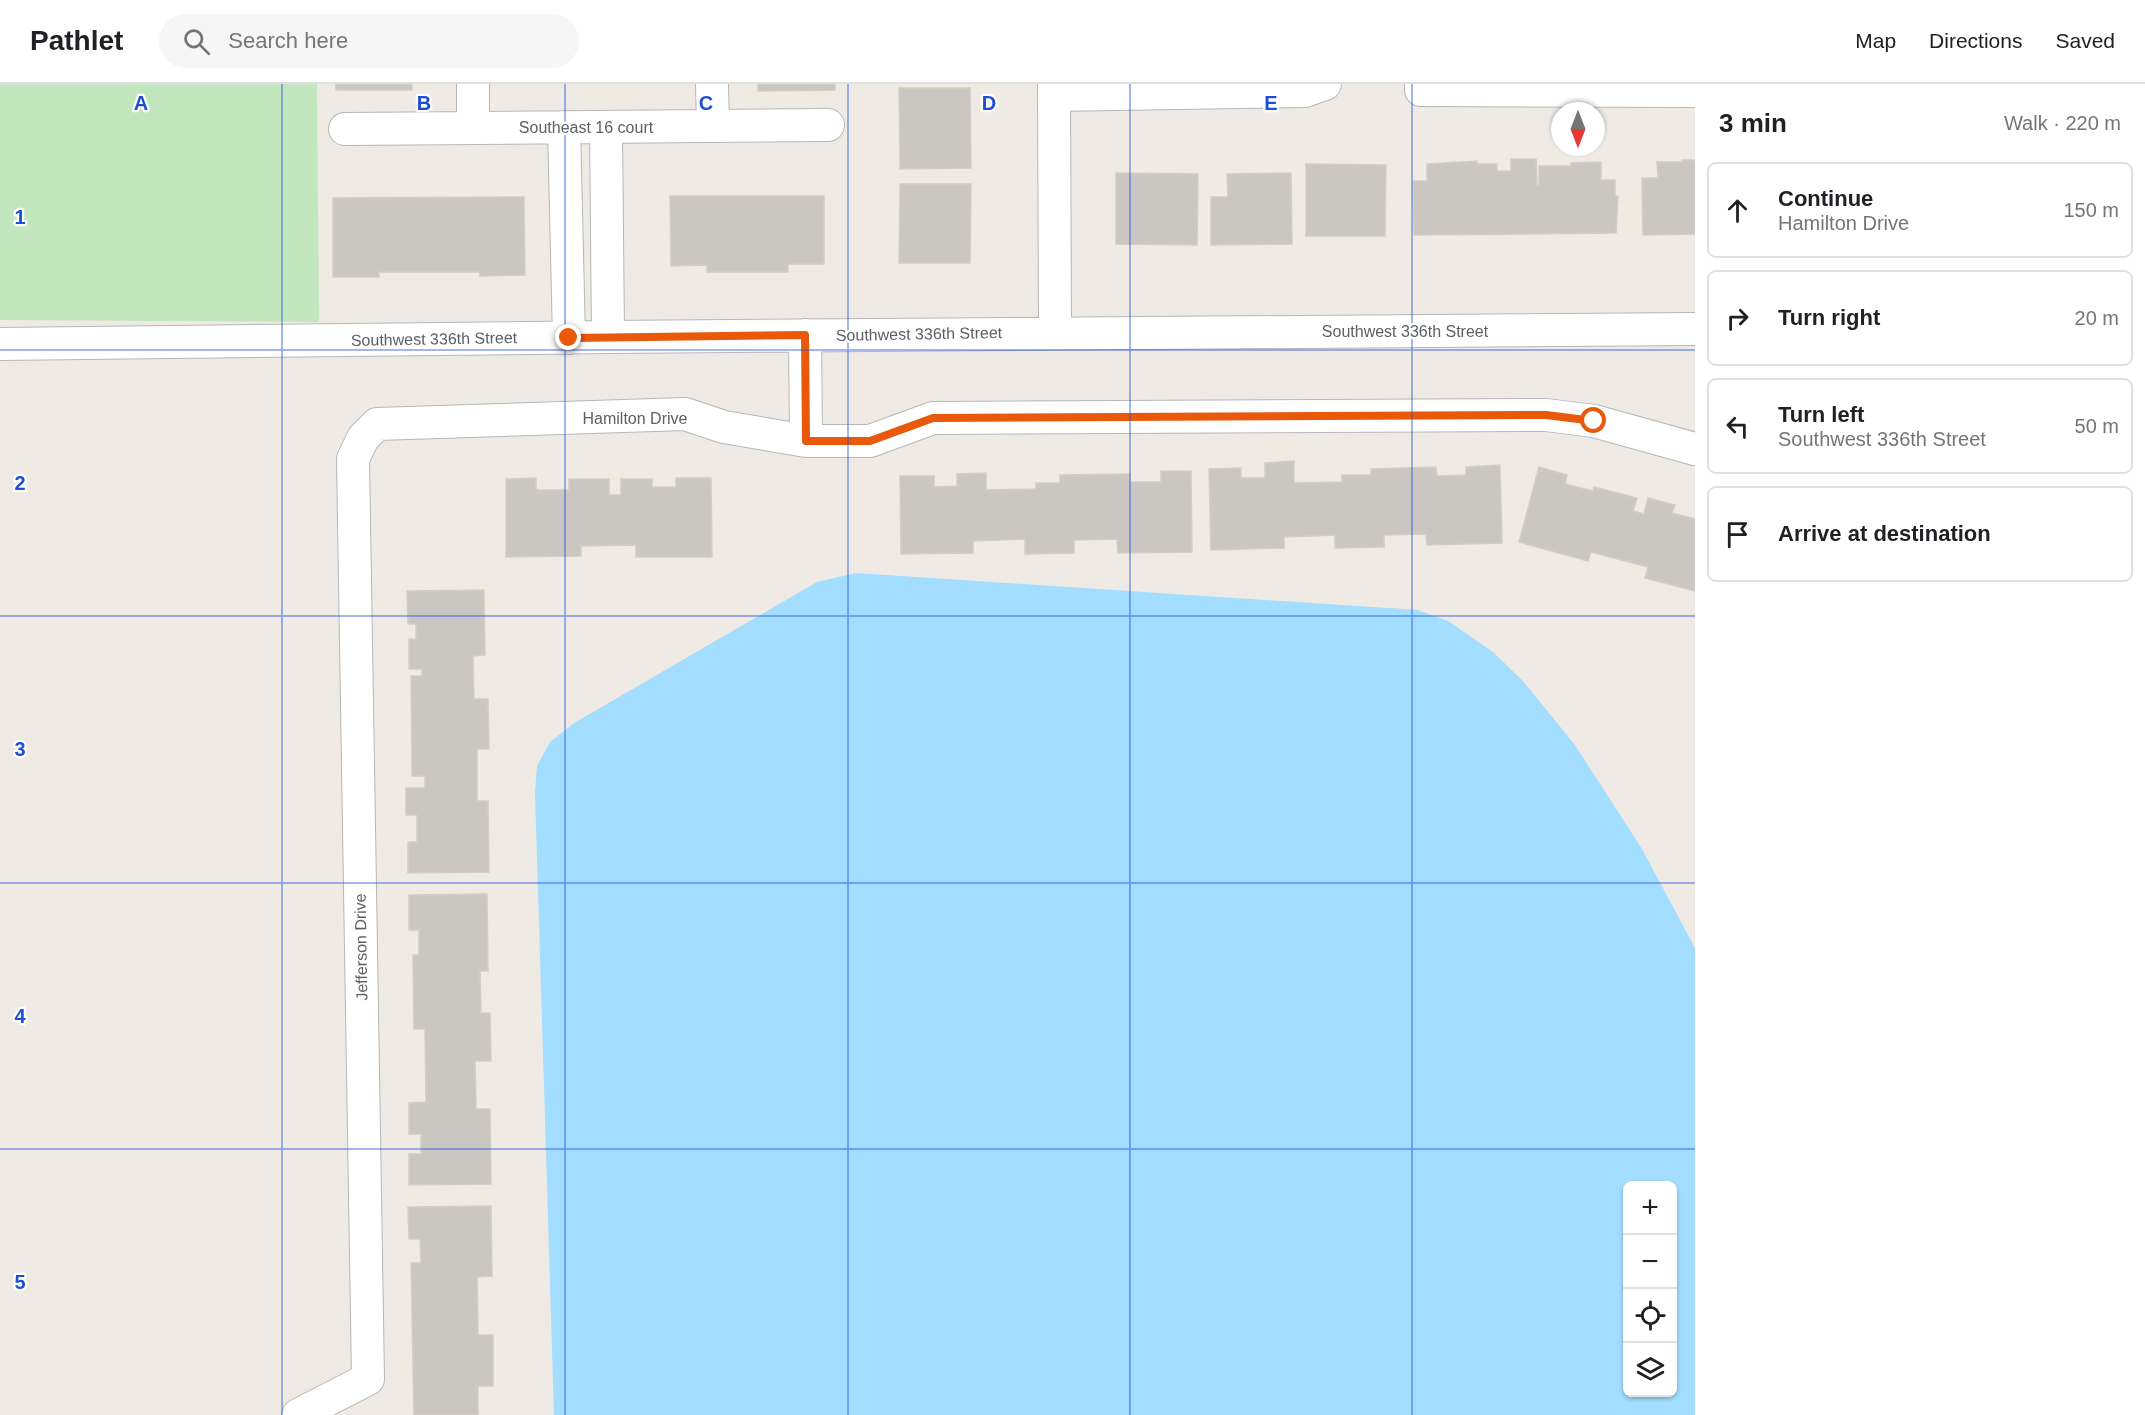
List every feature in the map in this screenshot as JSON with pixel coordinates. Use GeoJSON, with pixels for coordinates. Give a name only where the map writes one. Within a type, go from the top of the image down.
{"type":"FeatureCollection","features":[{"type":"Feature","properties":{"kind":"street"},"geometry":{"type":"LineString","coordinates":[[472,84],[473,128]]}},
{"type":"Feature","properties":{"kind":"street"},"geometry":{"type":"LineString","coordinates":[[712,84],[713,126]]}},
{"type":"Feature","properties":{"kind":"street"},"geometry":{"type":"LineString","coordinates":[[1056,333],[1054,90],[1305,91],[1324,84]]}},
{"type":"Feature","properties":{"kind":"street"},"geometry":{"type":"LineString","coordinates":[[1421,87],[1695,92]]}},
{"type":"Feature","properties":{"kind":"street","name":"Southeast 16 court"},"geometry":{"type":"LineString","coordinates":[[345,129],[828,125]]}},
{"type":"Feature","properties":{"kind":"street"},"geometry":{"type":"LineString","coordinates":[[564,127],[569,338]]}},
{"type":"Feature","properties":{"kind":"street"},"geometry":{"type":"LineString","coordinates":[[606,127],[608,337]]}},
{"type":"Feature","properties":{"kind":"street","name":"Southwest 336th Street"},"geometry":{"type":"LineString","coordinates":[[0,344],[805,335],[1695,329]]}},
{"type":"Feature","properties":{"kind":"street"},"geometry":{"type":"LineString","coordinates":[[805,335],[806,441]]}},
{"type":"Feature","properties":{"kind":"street","name":"Hamilton Drive"},"geometry":{"type":"LineString","coordinates":[[363,438],[377,424],[685,414],[724,427],[806,441],[870,441],[933,418],[1546,415],[1594,421],[1695,449]]}},
{"type":"Feature","properties":{"kind":"street","name":"Jefferson Drive"},"geometry":{"type":"LineString","coordinates":[[298,1415],[368,1380],[353,459],[363,438]]}},
{"type":"Feature","properties":{"kind":"green space"},"geometry":{"type":"Polygon","coordinates":[[[0,84],[317,84],[319,322],[0,320],[0,84]]]}},
{"type":"Feature","properties":{"kind":"water"},"geometry":{"type":"Polygon","coordinates":[[[856,573],[1418,610],[1448,621],[1493,652],[1523,681],[1575,745],[1642,849],[1695,948],[1695,1415],[554,1415],[535,792],[537,766],[550,742],[574,723],[817,582],[856,573]]]}},
{"type":"Feature","properties":{"kind":"building"},"geometry":{"type":"Polygon","coordinates":[[[336,84],[412,84],[412,90],[336,90],[336,84]]]}},
{"type":"Feature","properties":{"kind":"building"},"geometry":{"type":"Polygon","coordinates":[[[758,84],[835,84],[835,90],[758,91],[758,84]]]}},
{"type":"Feature","properties":{"kind":"building"},"geometry":{"type":"Polygon","coordinates":[[[899,88],[970,88],[971,168],[900,169],[899,88]]]}},
{"type":"Feature","properties":{"kind":"building"},"geometry":{"type":"Polygon","coordinates":[[[1511,159],[1536,159],[1537,186],[1539,186],[1539,166],[1571,166],[1571,163],[1601,162],[1601,180],[1615,180],[1615,196],[1618,196],[1616,233],[1414,235],[1413,181],[1427,181],[1427,164],[1477,161],[1477,164],[1497,164],[1497,171],[1511,171],[1511,159]]]}},
{"type":"Feature","properties":{"kind":"building"},"geometry":{"type":"Polygon","coordinates":[[[1682,160],[1695,160],[1695,234],[1643,235],[1642,178],[1658,178],[1657,162],[1682,162],[1682,160]]]}},
{"type":"Feature","properties":{"kind":"building"},"geometry":{"type":"Polygon","coordinates":[[[1306,164],[1386,165],[1385,236],[1306,236],[1306,164]]]}},
{"type":"Feature","properties":{"kind":"building"},"geometry":{"type":"Polygon","coordinates":[[[1116,173],[1198,174],[1197,245],[1116,244],[1116,173]]]}},
{"type":"Feature","properties":{"kind":"building"},"geometry":{"type":"Polygon","coordinates":[[[1291,173],[1292,244],[1211,245],[1211,197],[1228,197],[1227,174],[1291,173]]]}},
{"type":"Feature","properties":{"kind":"building"},"geometry":{"type":"Polygon","coordinates":[[[900,184],[971,184],[970,263],[899,263],[900,184]]]}},
{"type":"Feature","properties":{"kind":"building"},"geometry":{"type":"Polygon","coordinates":[[[670,196],[824,196],[824,264],[788,264],[788,272],[707,272],[707,265],[671,266],[670,196]]]}},
{"type":"Feature","properties":{"kind":"building"},"geometry":{"type":"Polygon","coordinates":[[[524,197],[525,275],[480,276],[480,272],[379,272],[379,277],[333,277],[333,198],[524,197]]]}},
{"type":"Feature","properties":{"kind":"building"},"geometry":{"type":"Polygon","coordinates":[[[1294,461],[1294,483],[1342,482],[1342,475],[1371,475],[1371,469],[1436,467],[1437,476],[1466,475],[1466,467],[1500,465],[1502,543],[1427,545],[1426,534],[1384,535],[1384,547],[1335,548],[1335,535],[1284,537],[1284,548],[1211,550],[1209,469],[1241,468],[1241,478],[1265,478],[1265,463],[1294,461]]]}},
{"type":"Feature","properties":{"kind":"building"},"geometry":{"type":"Polygon","coordinates":[[[1539,467],[1567,475],[1565,484],[1593,491],[1594,487],[1637,498],[1633,511],[1644,514],[1648,498],[1675,505],[1672,513],[1695,519],[1695,591],[1645,578],[1648,567],[1591,552],[1588,561],[1519,542],[1539,467]]]}},
{"type":"Feature","properties":{"kind":"building"},"geometry":{"type":"Polygon","coordinates":[[[1161,471],[1191,471],[1192,552],[1118,553],[1117,539],[1074,540],[1074,553],[1025,554],[1025,539],[973,541],[973,553],[901,554],[900,476],[934,476],[934,487],[957,486],[957,474],[986,473],[986,490],[1036,489],[1036,483],[1060,483],[1060,475],[1130,474],[1130,482],[1161,482],[1161,471]]]}},
{"type":"Feature","properties":{"kind":"building"},"geometry":{"type":"Polygon","coordinates":[[[536,478],[536,490],[569,490],[569,479],[609,479],[609,495],[621,495],[621,479],[652,479],[652,487],[676,487],[676,478],[711,478],[712,557],[636,557],[636,545],[581,546],[581,556],[506,557],[506,479],[536,478]]]}},
{"type":"Feature","properties":{"kind":"building"},"geometry":{"type":"Polygon","coordinates":[[[484,590],[485,655],[473,656],[474,699],[488,699],[489,749],[477,749],[477,801],[488,801],[489,872],[408,873],[408,842],[417,842],[417,815],[406,815],[406,788],[425,788],[425,776],[412,776],[411,676],[422,676],[422,669],[409,669],[409,639],[416,639],[416,624],[408,624],[407,591],[484,590]]]}},
{"type":"Feature","properties":{"kind":"building"},"geometry":{"type":"Polygon","coordinates":[[[487,894],[488,971],[480,971],[481,1013],[490,1013],[491,1061],[475,1061],[476,1109],[490,1109],[491,1184],[409,1185],[409,1154],[421,1154],[421,1134],[409,1134],[409,1103],[426,1102],[425,1029],[414,1029],[413,955],[419,955],[419,930],[409,930],[409,895],[487,894]]]}},
{"type":"Feature","properties":{"kind":"building"},"geometry":{"type":"Polygon","coordinates":[[[491,1206],[492,1276],[477,1277],[478,1335],[493,1335],[493,1386],[478,1386],[478,1415],[414,1415],[411,1263],[421,1263],[420,1239],[409,1239],[408,1207],[491,1206]]]}},
{"type":"Feature","properties":{"kind":"route"},"geometry":{"type":"LineString","coordinates":[[569,338],[805,335],[806,441],[870,441],[933,418],[1546,415],[1594,421]]}}]}
